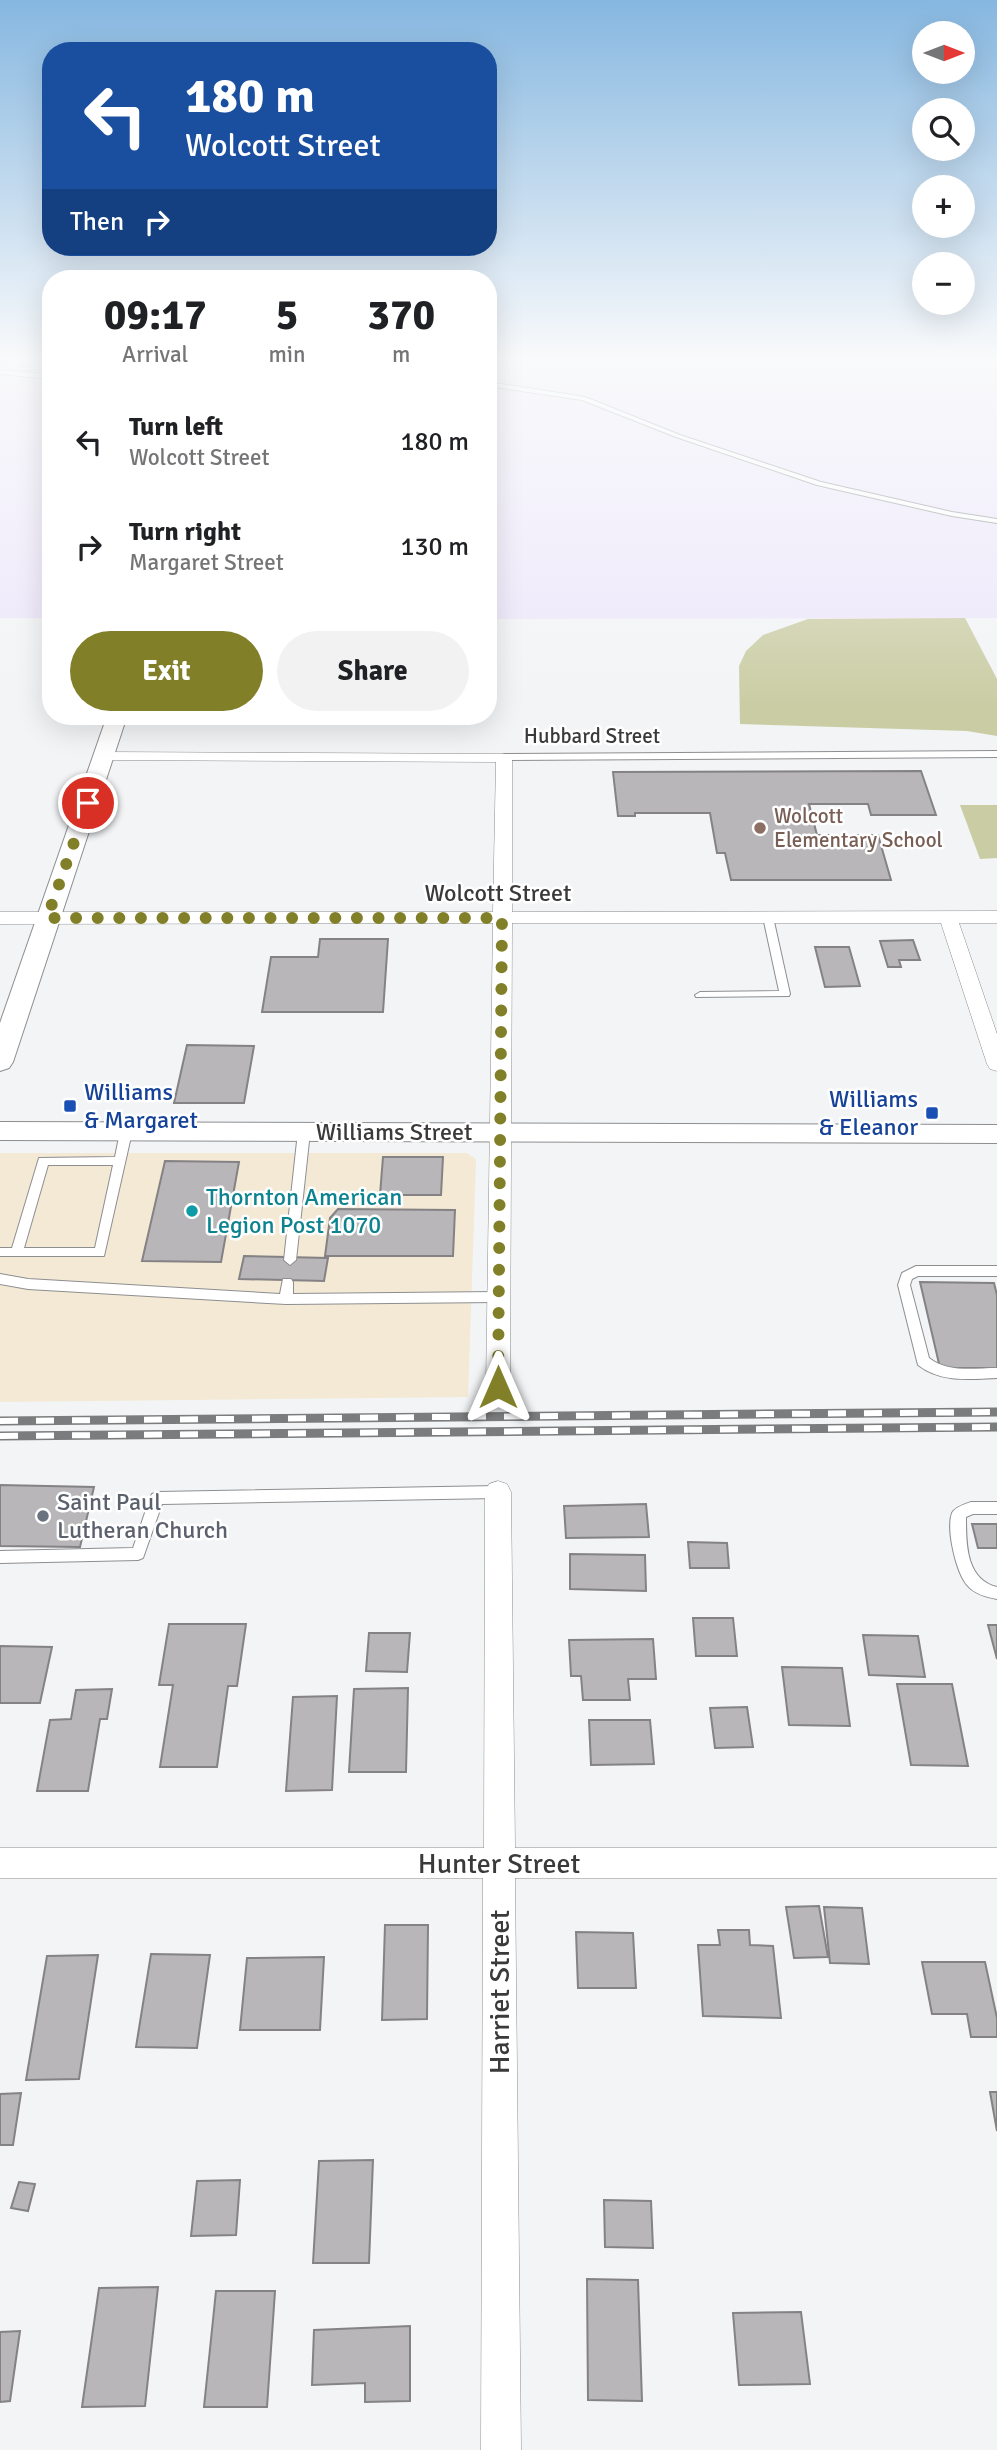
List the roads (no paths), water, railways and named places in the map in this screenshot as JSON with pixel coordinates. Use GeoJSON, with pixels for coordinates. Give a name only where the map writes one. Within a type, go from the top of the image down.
{"type":"FeatureCollection","features":[{"type":"Feature","properties":{"kind":"street"},"geometry":{"type":"LineString","coordinates":[[0,1062],[5,1032],[114,725]]}},
{"type":"Feature","properties":{"kind":"street","name":"Hubbard Street"},"geometry":{"type":"LineString","coordinates":[[104,757],[504,757]]}},
{"type":"Feature","properties":{"kind":"street"},"geometry":{"type":"LineString","coordinates":[[498,1387],[504,757]]}},
{"type":"Feature","properties":{"kind":"street"},"geometry":{"type":"LineString","coordinates":[[948,917],[997,1064]]}},
{"type":"Feature","properties":{"kind":"street","name":"Wolcott Street"},"geometry":{"type":"LineString","coordinates":[[0,918],[997,917]]}},
{"type":"Feature","properties":{"kind":"street","name":"Williams Street"},"geometry":{"type":"LineString","coordinates":[[0,1131],[997,1134]]}},
{"type":"Feature","properties":{"kind":"street","name":"Harriet Street"},"geometry":{"type":"LineString","coordinates":[[498,1492],[501,2450]]}},
{"type":"Feature","properties":{"kind":"street","name":"Hunter Street"},"geometry":{"type":"LineString","coordinates":[[0,1863],[997,1863]]}},
{"type":"Feature","properties":{"kind":"lane"},"geometry":{"type":"LineString","coordinates":[[791,474],[819,484],[997,521]]}},
{"type":"Feature","properties":{"kind":"lane","name":"Hubbard Street"},"geometry":{"type":"LineString","coordinates":[[504,757],[997,754]]}},
{"type":"Feature","properties":{"kind":"lane"},"geometry":{"type":"LineString","coordinates":[[700,995],[785,993],[768,918]]}},
{"type":"Feature","properties":{"kind":"lane"},"geometry":{"type":"LineString","coordinates":[[0,1252],[100,1253],[126,1132]]}},
{"type":"Feature","properties":{"kind":"lane"},"geometry":{"type":"LineString","coordinates":[[290,1260],[304,1132]]}},
{"type":"Feature","properties":{"kind":"lane"},"geometry":{"type":"LineString","coordinates":[[17,1252],[43,1161],[119,1161]]}},
{"type":"Feature","properties":{"kind":"lane"},"geometry":{"type":"LineString","coordinates":[[997,1271],[916,1271],[906,1276],[904,1285],[923,1361],[931,1369],[944,1373],[997,1373]]}},
{"type":"Feature","properties":{"kind":"lane"},"geometry":{"type":"LineString","coordinates":[[0,1279],[28,1284],[286,1299],[498,1297]]}},
{"type":"Feature","properties":{"kind":"lane"},"geometry":{"type":"LineString","coordinates":[[286,1299],[287,1282]]}},
{"type":"Feature","properties":{"kind":"lane"},"geometry":{"type":"LineString","coordinates":[[0,1557],[138,1554],[157,1498],[498,1492]]}},
{"type":"Feature","properties":{"kind":"lane"},"geometry":{"type":"LineString","coordinates":[[997,1508],[971,1508],[959,1514],[957,1530],[970,1578],[983,1590],[997,1593]]}},
{"type":"Feature","properties":{"kind":"railway"},"geometry":{"type":"LineString","coordinates":[[0,1421],[997,1412]]}},
{"type":"Feature","properties":{"kind":"railway"},"geometry":{"type":"LineString","coordinates":[[0,1436],[997,1427]]}},
{"type":"Feature","properties":{"kind":"place","name":"Wolcott Elementary School"},"geometry":{"type":"Point","coordinates":[760,828]}},
{"type":"Feature","properties":{"kind":"place","name":"Williams & Margaret"},"geometry":{"type":"Point","coordinates":[70,1106]}},
{"type":"Feature","properties":{"kind":"place","name":"Williams & Eleanor"},"geometry":{"type":"Point","coordinates":[932,1113]}},
{"type":"Feature","properties":{"kind":"place","name":"Thornton American Legion Post 1070"},"geometry":{"type":"Point","coordinates":[192,1211]}},
{"type":"Feature","properties":{"kind":"place","name":"Saint Paul Lutheran Church"},"geometry":{"type":"Point","coordinates":[43,1516]}}]}
